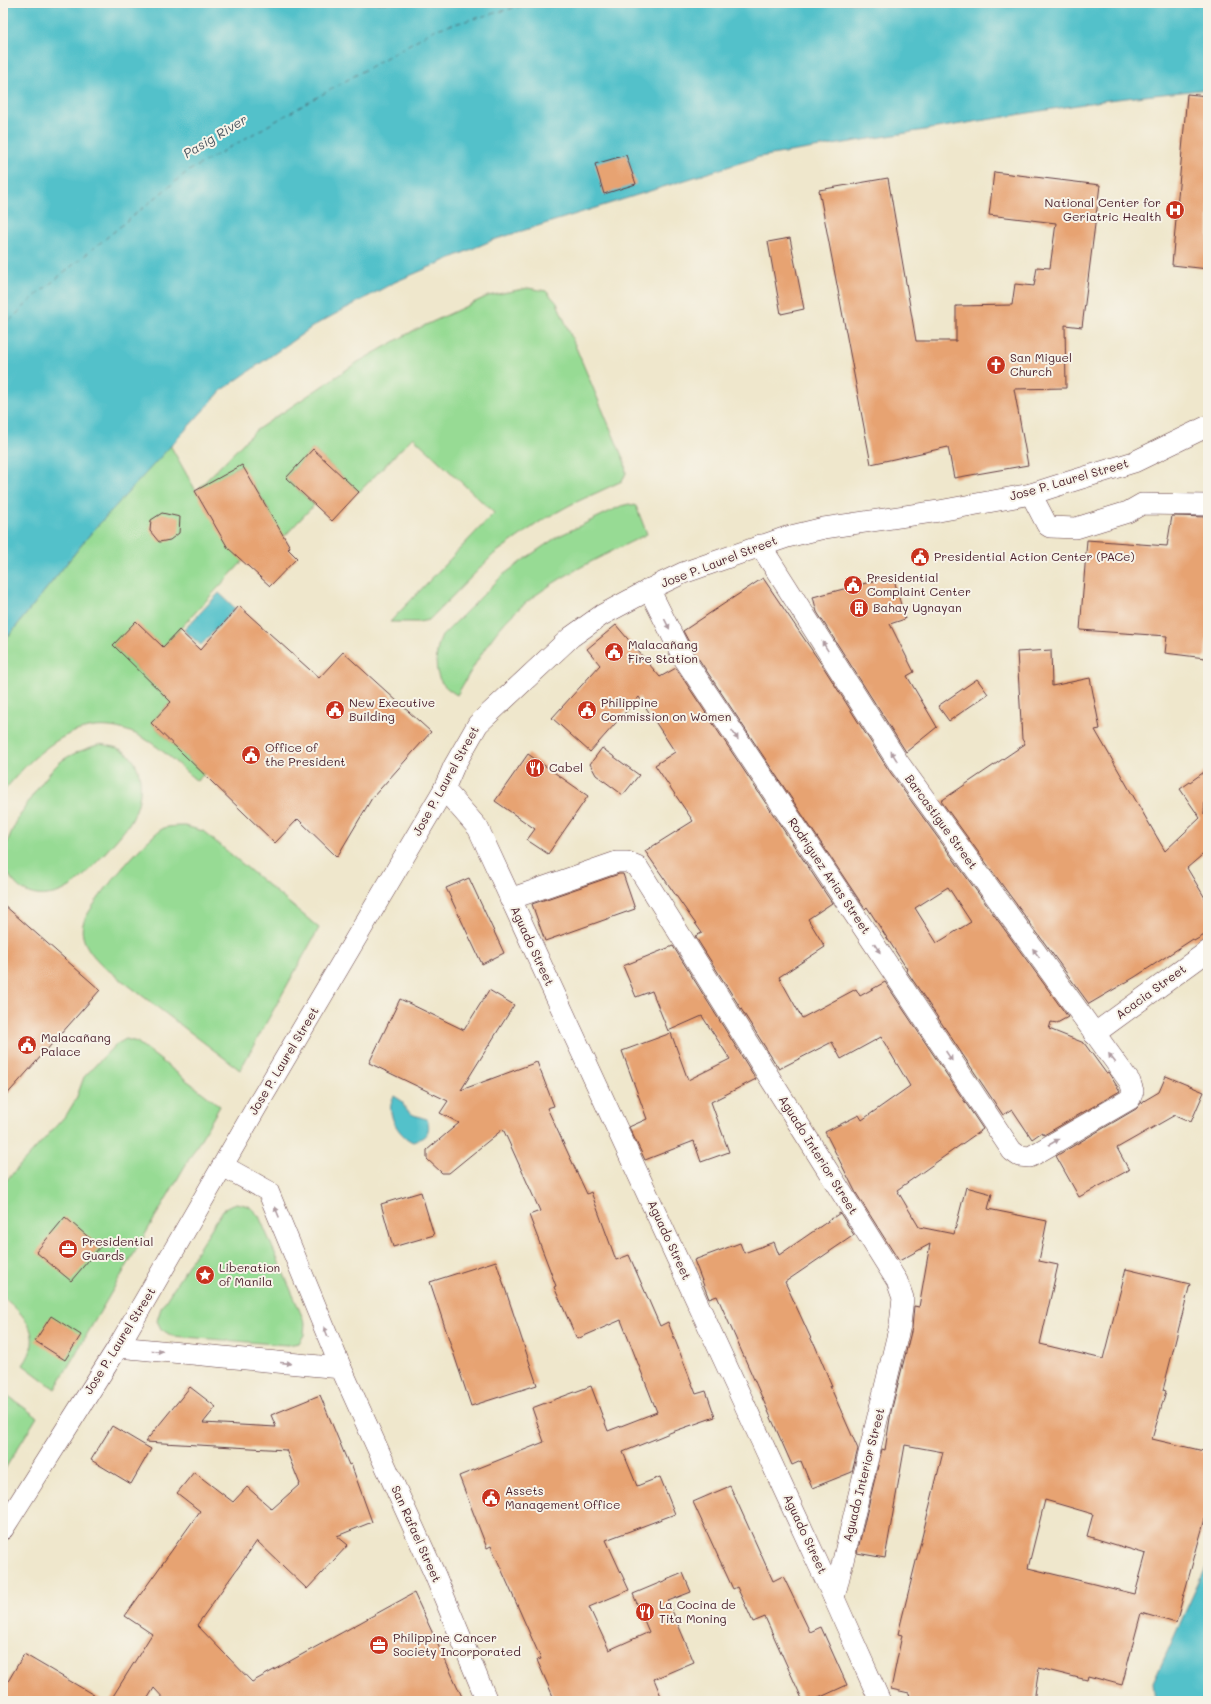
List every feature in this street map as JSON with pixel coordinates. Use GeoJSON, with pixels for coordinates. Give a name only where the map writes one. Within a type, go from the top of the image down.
{"type":"FeatureCollection","features":[{"type":"Feature","properties":{"kind":"street","name":"Jose P. Laurel Street"},"geometry":{"type":"LineString","coordinates":[[3,1529],[118,1347],[444,788],[454,766],[478,724],[571,637],[602,615],[649,589],[683,573],[760,545],[824,528],[939,511],[1030,494],[1134,462],[1208,426]]}},
{"type":"Feature","properties":{"kind":"street"},"geometry":{"type":"LineString","coordinates":[[1030,494],[1050,527],[1076,528],[1128,512],[1142,504],[1208,505]]}},
{"type":"Feature","properties":{"kind":"street","name":"Barcastigue Street"},"geometry":{"type":"LineString","coordinates":[[760,545],[898,762],[1130,1082],[1133,1091]]}},
{"type":"Feature","properties":{"kind":"street","name":"Rodriguez Arias Street"},"geometry":{"type":"LineString","coordinates":[[649,589],[688,664],[1012,1151],[1019,1156],[1030,1157],[1130,1099],[1133,1091]]}},
{"type":"Feature","properties":{"kind":"street","name":"Aguado Street"},"geometry":{"type":"LineString","coordinates":[[444,788],[478,828],[834,1598],[880,1701]]}},
{"type":"Feature","properties":{"kind":"street","name":"Aguado Interior Street"},"geometry":{"type":"LineString","coordinates":[[510,899],[617,862],[627,862],[637,866],[897,1281],[903,1298],[900,1325],[834,1598]]}},
{"type":"Feature","properties":{"kind":"street","name":"Acacia Street"},"geometry":{"type":"LineString","coordinates":[[1094,1034],[1208,951]]}},
{"type":"Feature","properties":{"kind":"street","name":"San Rafael Street"},"geometry":{"type":"LineString","coordinates":[[223,1166],[268,1191],[341,1368],[435,1575],[487,1701]]}},
{"type":"Feature","properties":{"kind":"street"},"geometry":{"type":"LineString","coordinates":[[118,1347],[341,1368]]}},
{"type":"Feature","properties":{"kind":"green space"},"geometry":{"type":"Polygon","coordinates":[[[528,288],[546,291],[557,303],[625,463],[626,473],[622,481],[570,505],[541,521],[494,554],[429,620],[419,622],[390,622],[494,513],[413,437],[359,492],[313,449],[286,478],[314,505],[280,541],[269,510],[241,465],[196,492],[243,561],[163,647],[136,622],[113,645],[171,702],[151,723],[204,774],[197,781],[152,743],[123,730],[103,727],[84,729],[65,736],[48,746],[17,775],[3,792],[3,643],[91,533],[170,445],[196,491],[255,431],[358,362],[413,331],[488,296],[528,288]]]}},
{"type":"Feature","properties":{"kind":"green space"},"geometry":{"type":"Polygon","coordinates":[[[629,504],[636,506],[647,534],[578,569],[544,589],[529,600],[497,631],[482,652],[457,695],[442,683],[436,667],[441,637],[503,575],[557,537],[621,506],[629,504]]]}},
{"type":"Feature","properties":{"kind":"green space"},"geometry":{"type":"Polygon","coordinates":[[[100,744],[125,752],[131,757],[138,771],[140,779],[140,795],[136,810],[130,822],[122,834],[98,861],[72,886],[47,895],[38,895],[25,891],[11,879],[4,864],[4,853],[15,825],[32,796],[59,763],[73,754],[100,744]]]}},
{"type":"Feature","properties":{"kind":"green space"},"geometry":{"type":"Polygon","coordinates":[[[172,826],[185,826],[203,831],[319,928],[240,1070],[103,966],[87,947],[83,936],[83,924],[87,915],[106,888],[132,857],[156,833],[164,828],[172,826]]]}},
{"type":"Feature","properties":{"kind":"green space"},"geometry":{"type":"Polygon","coordinates":[[[126,1039],[137,1042],[220,1106],[55,1389],[23,1365],[29,1355],[32,1345],[30,1327],[19,1312],[3,1297],[3,1184],[67,1114],[76,1099],[84,1077],[115,1045],[126,1039]]]}},
{"type":"Feature","properties":{"kind":"green space"},"geometry":{"type":"Polygon","coordinates":[[[236,1203],[249,1206],[259,1216],[305,1323],[304,1335],[299,1343],[287,1345],[172,1336],[161,1329],[157,1321],[161,1308],[223,1210],[236,1203]]]}},
{"type":"Feature","properties":{"kind":"green space"},"geometry":{"type":"Polygon","coordinates":[[[3,1392],[37,1417],[3,1472],[3,1392]]]}},
{"type":"Feature","properties":{"kind":"water","name":"Pasig River"},"geometry":{"type":"Polygon","coordinates":[[[3,3],[1208,3],[1208,89],[1108,100],[759,157],[493,240],[395,282],[315,325],[221,391],[91,533],[3,643],[3,3]]]}},
{"type":"Feature","properties":{"kind":"water"},"geometry":{"type":"Polygon","coordinates":[[[219,593],[235,608],[201,645],[184,630],[219,593]]]}},
{"type":"Feature","properties":{"kind":"water"},"geometry":{"type":"Polygon","coordinates":[[[394,1096],[402,1101],[408,1112],[427,1119],[429,1128],[421,1139],[413,1142],[407,1139],[398,1129],[394,1122],[391,1109],[391,1102],[394,1096]]]}},
{"type":"Feature","properties":{"kind":"water"},"geometry":{"type":"Polygon","coordinates":[[[1208,1562],[1208,1701],[1155,1701],[1153,1683],[1208,1562]]]}},
{"type":"Feature","properties":{"kind":"building"},"geometry":{"type":"Polygon","coordinates":[[[1187,94],[1208,96],[1208,269],[1172,265],[1187,94]]]}},
{"type":"Feature","properties":{"kind":"building"},"geometry":{"type":"Polygon","coordinates":[[[626,155],[636,184],[604,194],[595,164],[626,155]]]}},
{"type":"Feature","properties":{"kind":"building"},"geometry":{"type":"Polygon","coordinates":[[[994,172],[1100,185],[1082,327],[1065,325],[1066,388],[1014,389],[1028,465],[954,478],[948,447],[871,464],[819,190],[888,178],[916,341],[956,341],[956,306],[1012,305],[1015,284],[1034,286],[1037,267],[1050,268],[1056,223],[989,215],[994,172]]]}},
{"type":"Feature","properties":{"kind":"building"},"geometry":{"type":"Polygon","coordinates":[[[790,238],[804,309],[781,314],[768,242],[790,238]]]}},
{"type":"Feature","properties":{"kind":"building"},"geometry":{"type":"Polygon","coordinates":[[[313,449],[359,492],[332,521],[286,478],[313,449]]]}},
{"type":"Feature","properties":{"kind":"building"},"geometry":{"type":"Polygon","coordinates":[[[242,465],[290,547],[288,549],[297,558],[270,586],[228,548],[195,491],[242,465]]]}},
{"type":"Feature","properties":{"kind":"building"},"geometry":{"type":"Polygon","coordinates":[[[162,513],[180,517],[179,533],[170,540],[159,542],[150,531],[151,520],[162,513]]]}},
{"type":"Feature","properties":{"kind":"building"},"geometry":{"type":"Polygon","coordinates":[[[1172,516],[1208,517],[1208,628],[1205,658],[1165,653],[1167,636],[1080,630],[1087,540],[1167,546],[1172,516]]]}},
{"type":"Feature","properties":{"kind":"building"},"geometry":{"type":"Polygon","coordinates":[[[893,576],[905,619],[890,624],[914,672],[907,676],[937,727],[906,752],[817,612],[813,597],[893,576]]]}},
{"type":"Feature","properties":{"kind":"building"},"geometry":{"type":"Polygon","coordinates":[[[763,578],[824,668],[888,769],[1068,1017],[1057,1023],[1051,1022],[1049,1029],[1084,1043],[1106,1073],[1108,1072],[1120,1091],[1044,1135],[1042,1132],[1032,1139],[1012,1109],[1003,1115],[906,970],[907,969],[867,907],[865,909],[696,655],[683,631],[763,578]],[[948,887],[915,908],[937,943],[971,922],[948,887]]]}},
{"type":"Feature","properties":{"kind":"building"},"geometry":{"type":"Polygon","coordinates":[[[239,606],[319,678],[343,652],[431,732],[372,798],[337,857],[298,819],[275,843],[151,723],[171,702],[113,645],[136,621],[163,647],[179,630],[200,650],[239,606]]]}},
{"type":"Feature","properties":{"kind":"building"},"geometry":{"type":"Polygon","coordinates":[[[616,625],[660,677],[676,668],[832,903],[808,919],[825,947],[779,977],[802,1018],[856,989],[860,996],[885,982],[983,1129],[897,1190],[919,1227],[954,1234],[966,1187],[992,1194],[988,1209],[1047,1221],[1039,1261],[1058,1265],[1040,1344],[1103,1359],[1126,1269],[1190,1284],[1163,1390],[1166,1391],[1152,1439],[1208,1452],[1208,1508],[1176,1623],[1141,1613],[1122,1685],[1088,1676],[1087,1680],[1039,1668],[1034,1701],[911,1701],[909,1693],[891,1689],[902,1635],[898,1634],[943,1452],[905,1445],[885,1558],[857,1553],[882,1449],[885,1450],[891,1412],[912,1328],[914,1306],[919,1307],[930,1244],[899,1261],[856,1193],[825,1132],[859,1115],[862,1120],[910,1086],[881,1037],[841,1059],[832,1042],[779,1069],[695,936],[702,933],[645,851],[693,821],[655,765],[675,752],[639,697],[590,752],[552,718],[600,665],[587,649],[616,625]],[[1045,1500],[1028,1568],[1135,1594],[1146,1554],[1087,1536],[1093,1514],[1045,1500]]]}},
{"type":"Feature","properties":{"kind":"building"},"geometry":{"type":"Polygon","coordinates":[[[1051,650],[1052,686],[1090,678],[1100,729],[1095,730],[1165,851],[1200,818],[1180,789],[1207,770],[1204,814],[1208,809],[1208,850],[1187,868],[1208,903],[1208,933],[1194,941],[1193,939],[1135,977],[1089,1004],[941,801],[1025,744],[1022,739],[1017,652],[1051,650]]]}},
{"type":"Feature","properties":{"kind":"building"},"geometry":{"type":"Polygon","coordinates":[[[977,679],[988,694],[949,721],[938,706],[977,679]]]}},
{"type":"Feature","properties":{"kind":"building"},"geometry":{"type":"Polygon","coordinates":[[[602,748],[639,775],[623,795],[596,775],[590,764],[602,748]]]}},
{"type":"Feature","properties":{"kind":"building"},"geometry":{"type":"Polygon","coordinates":[[[528,754],[588,796],[548,854],[527,840],[535,829],[495,801],[528,754]]]}},
{"type":"Feature","properties":{"kind":"building"},"geometry":{"type":"Polygon","coordinates":[[[619,874],[623,874],[635,909],[545,941],[532,904],[619,874]]]}},
{"type":"Feature","properties":{"kind":"building"},"geometry":{"type":"Polygon","coordinates":[[[469,878],[504,953],[482,964],[446,888],[469,878]]]}},
{"type":"Feature","properties":{"kind":"building","name":"Malacañang Palace"},"geometry":{"type":"Polygon","coordinates":[[[3,904],[100,990],[3,1099],[3,904]]]}},
{"type":"Feature","properties":{"kind":"building"},"geometry":{"type":"Polygon","coordinates":[[[673,946],[756,1079],[711,1102],[729,1152],[701,1162],[694,1141],[645,1160],[629,1127],[647,1119],[622,1051],[671,1033],[688,1080],[730,1059],[702,1016],[668,1031],[652,991],[636,997],[623,966],[673,946]]]}},
{"type":"Feature","properties":{"kind":"building"},"geometry":{"type":"Polygon","coordinates":[[[489,990],[514,1005],[461,1090],[537,1062],[554,1106],[547,1108],[587,1194],[591,1192],[616,1260],[629,1255],[660,1326],[668,1322],[696,1394],[706,1391],[715,1417],[672,1432],[623,1452],[637,1486],[660,1477],[675,1514],[606,1540],[629,1590],[589,1607],[609,1650],[649,1632],[633,1594],[683,1573],[691,1592],[668,1601],[694,1662],[654,1679],[663,1701],[555,1701],[537,1660],[541,1659],[491,1546],[487,1548],[459,1476],[544,1442],[532,1408],[591,1386],[608,1431],[657,1412],[621,1320],[577,1339],[554,1287],[556,1286],[529,1215],[540,1211],[503,1129],[449,1173],[442,1173],[427,1159],[427,1150],[459,1123],[440,1113],[448,1101],[369,1063],[400,999],[464,1030],[489,990]]]}},
{"type":"Feature","properties":{"kind":"building"},"geometry":{"type":"Polygon","coordinates":[[[1166,1076],[1204,1092],[1191,1122],[1175,1115],[1117,1148],[1129,1170],[1079,1197],[1056,1156],[1136,1109],[1142,1102],[1159,1092],[1166,1076]]]}},
{"type":"Feature","properties":{"kind":"building"},"geometry":{"type":"Polygon","coordinates":[[[421,1192],[434,1235],[393,1247],[381,1204],[421,1192]]]}},
{"type":"Feature","properties":{"kind":"building"},"geometry":{"type":"Polygon","coordinates":[[[840,1213],[854,1235],[785,1282],[814,1343],[832,1386],[830,1386],[858,1449],[852,1472],[812,1488],[801,1461],[792,1465],[717,1296],[709,1299],[694,1260],[740,1243],[744,1253],[774,1242],[779,1255],[840,1213]]]}},
{"type":"Feature","properties":{"kind":"building","name":"Presidential Guards"},"geometry":{"type":"Polygon","coordinates":[[[65,1217],[100,1247],[71,1281],[36,1252],[65,1217]]]}},
{"type":"Feature","properties":{"kind":"building"},"geometry":{"type":"Polygon","coordinates":[[[496,1261],[537,1385],[471,1406],[430,1282],[496,1261]]]}},
{"type":"Feature","properties":{"kind":"building"},"geometry":{"type":"Polygon","coordinates":[[[51,1316],[81,1335],[65,1360],[35,1341],[51,1316]]]}},
{"type":"Feature","properties":{"kind":"building"},"geometry":{"type":"Polygon","coordinates":[[[190,1387],[216,1407],[203,1423],[276,1427],[271,1415],[320,1395],[349,1465],[351,1464],[372,1522],[337,1536],[348,1545],[307,1589],[257,1541],[197,1625],[252,1682],[414,1593],[464,1701],[166,1701],[154,1688],[146,1701],[110,1701],[152,1634],[125,1616],[200,1511],[177,1493],[194,1472],[233,1502],[247,1487],[272,1509],[300,1484],[286,1450],[145,1442],[190,1387]]]}},
{"type":"Feature","properties":{"kind":"building"},"geometry":{"type":"Polygon","coordinates":[[[112,1426],[151,1449],[131,1484],[91,1460],[112,1426]]]}},
{"type":"Feature","properties":{"kind":"building"},"geometry":{"type":"Polygon","coordinates":[[[730,1486],[773,1581],[783,1576],[810,1632],[821,1627],[847,1685],[812,1701],[803,1701],[765,1617],[753,1622],[737,1587],[733,1589],[693,1502],[730,1486]]]}},
{"type":"Feature","properties":{"kind":"building"},"geometry":{"type":"Polygon","coordinates":[[[24,1654],[104,1701],[3,1701],[3,1690],[24,1654]]]}},
{"type":"Feature","properties":{"kind":"ferry route"},"geometry":{"type":"LineString","coordinates":[[3,327],[34,297],[187,172],[436,29],[532,3]]}},
{"type":"Feature","properties":{"kind":"place","name":"National Center for Geriatric Health"},"geometry":{"type":"Point","coordinates":[1175,210]}},
{"type":"Feature","properties":{"kind":"place","name":"San Miguel Church"},"geometry":{"type":"Point","coordinates":[996,365]}},
{"type":"Feature","properties":{"kind":"place","name":"Presidential Action Center (PACe)"},"geometry":{"type":"Point","coordinates":[920,557]}},
{"type":"Feature","properties":{"kind":"place","name":"Presidential Complaint Center"},"geometry":{"type":"Point","coordinates":[853,585]}},
{"type":"Feature","properties":{"kind":"place","name":"Bahay Ugnayan"},"geometry":{"type":"Point","coordinates":[859,608]}},
{"type":"Feature","properties":{"kind":"place","name":"Malacañang Fire Station"},"geometry":{"type":"Point","coordinates":[614,652]}},
{"type":"Feature","properties":{"kind":"place","name":"New Executive Building"},"geometry":{"type":"Point","coordinates":[335,710]}},
{"type":"Feature","properties":{"kind":"place","name":"Philippine Commission on Women"},"geometry":{"type":"Point","coordinates":[587,710]}},
{"type":"Feature","properties":{"kind":"place","name":"Office of the President"},"geometry":{"type":"Point","coordinates":[251,755]}},
{"type":"Feature","properties":{"kind":"place","name":"Cabel"},"geometry":{"type":"Point","coordinates":[535,768]}},
{"type":"Feature","properties":{"kind":"place","name":"Malacañang Palace"},"geometry":{"type":"Point","coordinates":[27,1045]}},
{"type":"Feature","properties":{"kind":"place","name":"Presidential Guards"},"geometry":{"type":"Point","coordinates":[68,1249]}},
{"type":"Feature","properties":{"kind":"place","name":"Liberation of Manila"},"geometry":{"type":"Point","coordinates":[205,1275]}},
{"type":"Feature","properties":{"kind":"place","name":"Assets Management Office"},"geometry":{"type":"Point","coordinates":[491,1498]}},
{"type":"Feature","properties":{"kind":"place","name":"La Cocina de Tita Moning"},"geometry":{"type":"Point","coordinates":[645,1612]}},
{"type":"Feature","properties":{"kind":"place","name":"Philippine Cancer Society Incorporated"},"geometry":{"type":"Point","coordinates":[379,1645]}}]}
